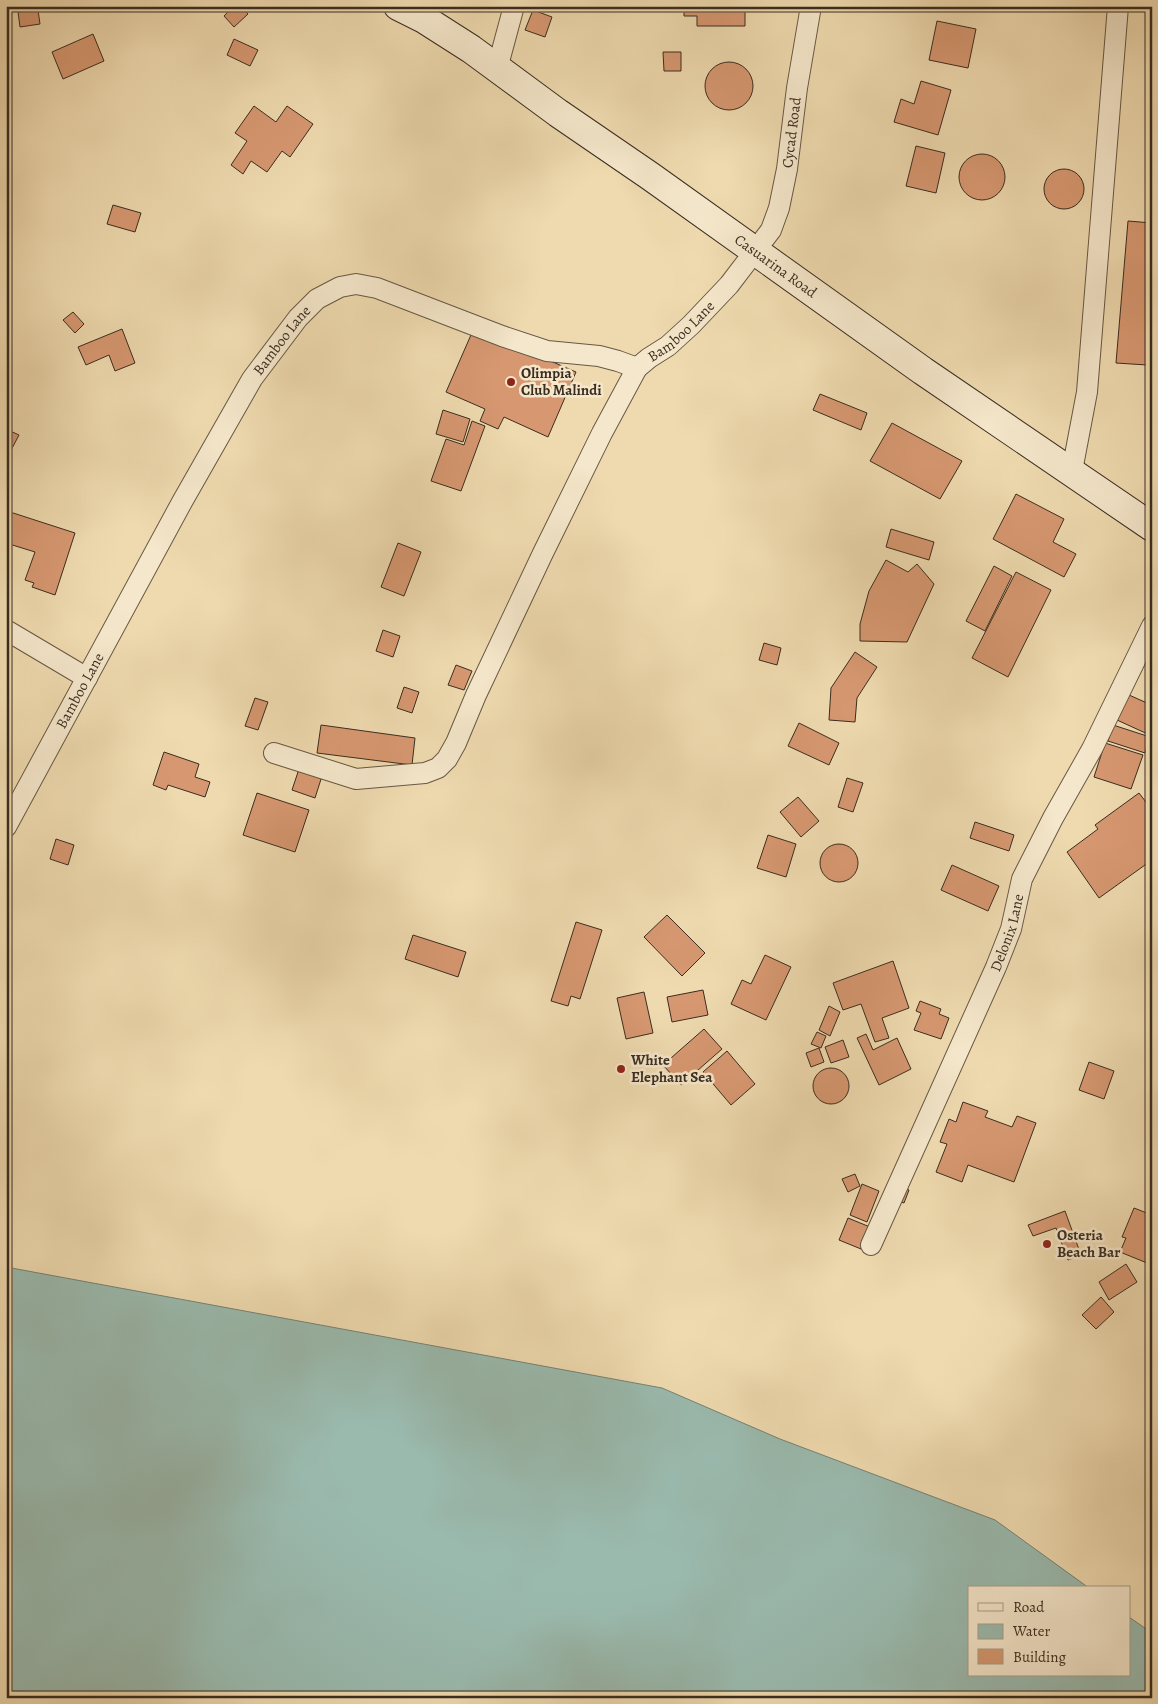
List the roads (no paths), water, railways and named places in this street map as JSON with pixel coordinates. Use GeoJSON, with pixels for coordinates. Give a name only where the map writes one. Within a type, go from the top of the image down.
{"type":"FeatureCollection","features":[{"type":"Feature","properties":{"kind":"street","name":"Casuarina Road"},"geometry":{"type":"LineString","coordinates":[[398,6],[424,19],[471,49],[923,371],[1072,471],[1152,528]]}},
{"type":"Feature","properties":{"kind":"street"},"geometry":{"type":"LineString","coordinates":[[497,69],[514,6]]}},
{"type":"Feature","properties":{"kind":"street","name":"Cycad Road"},"geometry":{"type":"LineString","coordinates":[[755,251],[771,230],[779,208],[787,169],[810,6]]}},
{"type":"Feature","properties":{"kind":"street"},"geometry":{"type":"LineString","coordinates":[[1072,471],[1086,392],[1118,6]]}},
{"type":"Feature","properties":{"kind":"street","name":"Bamboo Lane"},"geometry":{"type":"LineString","coordinates":[[6,827],[182,502],[252,379],[298,318],[317,300],[340,287],[356,284],[377,288],[502,336],[547,351],[600,356],[637,368],[668,346],[691,325],[729,285],[755,251]]}},
{"type":"Feature","properties":{"kind":"street"},"geometry":{"type":"LineString","coordinates":[[274,753],[356,780],[425,773],[438,768],[447,759],[542,553],[637,368]]}},
{"type":"Feature","properties":{"kind":"street","name":"Delonix Lane"},"geometry":{"type":"LineString","coordinates":[[871,1245],[1012,929],[1022,879],[1053,818],[1092,749],[1152,626]]}},
{"type":"Feature","properties":{"kind":"street"},"geometry":{"type":"LineString","coordinates":[[6,630],[88,678]]}},
{"type":"Feature","properties":{"kind":"water"},"geometry":{"type":"Polygon","coordinates":[[[6,1267],[662,1388],[780,1439],[995,1520],[1086,1586],[968,1586],[968,1676],[1130,1676],[1130,1618],[1152,1633],[1152,1698],[6,1698],[6,1267]]]}},
{"type":"Feature","properties":{"kind":"place","name":"Olimpia Club Malindi"},"geometry":{"type":"Point","coordinates":[511,382]}},
{"type":"Feature","properties":{"kind":"place","name":"White Elephant Sea"},"geometry":{"type":"Point","coordinates":[621,1069]}},
{"type":"Feature","properties":{"kind":"place","name":"Osteria Beach Bar"},"geometry":{"type":"Point","coordinates":[1047,1244]}}]}
